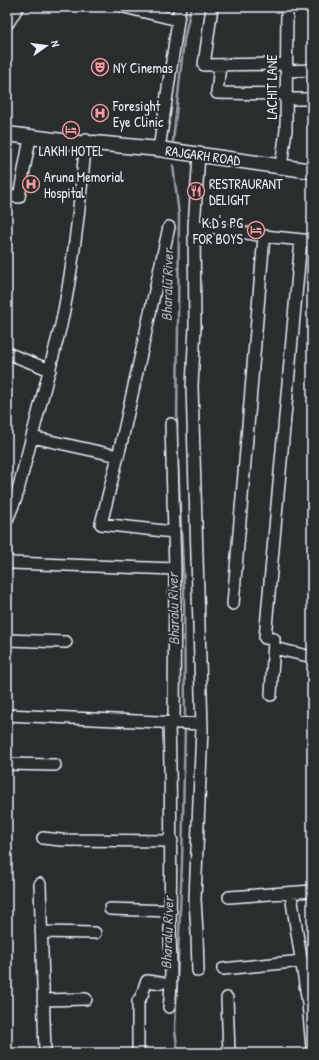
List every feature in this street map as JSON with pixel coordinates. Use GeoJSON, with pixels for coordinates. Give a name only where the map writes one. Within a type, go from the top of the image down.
{"type":"FeatureCollection","features":[{"type":"Feature","properties":{"kind":"main road"},"geometry":{"type":"LineString","coordinates":[[7,22],[16,7]]}},
{"type":"Feature","properties":{"kind":"main road","name":"RAJGARH ROAD"},"geometry":{"type":"LineString","coordinates":[[7,128],[89,142]]}},
{"type":"Feature","properties":{"kind":"main road","name":"RAJGARH ROAD"},"geometry":{"type":"LineString","coordinates":[[7,134],[30,138],[159,149],[312,171]]}},
{"type":"Feature","properties":{"kind":"street"},"geometry":{"type":"LineString","coordinates":[[124,7],[178,20]]}},
{"type":"Feature","properties":{"kind":"street"},"geometry":{"type":"LineString","coordinates":[[159,149],[180,7]]}},
{"type":"Feature","properties":{"kind":"street"},"geometry":{"type":"LineString","coordinates":[[212,7],[204,65],[312,70]]}},
{"type":"Feature","properties":{"kind":"street","name":"LACHIT LANE"},"geometry":{"type":"LineString","coordinates":[[281,167],[286,130],[287,7]]}},
{"type":"Feature","properties":{"kind":"street"},"geometry":{"type":"LineString","coordinates":[[220,65],[217,93],[286,96],[312,99]]}},
{"type":"Feature","properties":{"kind":"street"},"geometry":{"type":"LineString","coordinates":[[7,195],[19,197],[30,138]]}},
{"type":"Feature","properties":{"kind":"street"},"geometry":{"type":"LineString","coordinates":[[7,520],[16,498],[50,370],[67,296],[89,142]]}},
{"type":"Feature","properties":{"kind":"street"},"geometry":{"type":"LineString","coordinates":[[198,971],[195,899],[202,724],[192,386],[195,326],[194,226],[199,155]]}},
{"type":"Feature","properties":{"kind":"street"},"geometry":{"type":"LineString","coordinates":[[194,226],[307,241],[264,638],[274,639],[271,696]]}},
{"type":"Feature","properties":{"kind":"street"},"geometry":{"type":"LineString","coordinates":[[169,227],[118,456],[101,524],[173,532]]}},
{"type":"Feature","properties":{"kind":"street"},"geometry":{"type":"LineString","coordinates":[[233,604],[264,236]]}},
{"type":"Feature","properties":{"kind":"street"},"geometry":{"type":"LineString","coordinates":[[7,353],[50,370]]}},
{"type":"Feature","properties":{"kind":"street"},"geometry":{"type":"LineString","coordinates":[[169,723],[174,719],[174,569],[171,424]]}},
{"type":"Feature","properties":{"kind":"street"},"geometry":{"type":"LineString","coordinates":[[32,437],[118,456]]}},
{"type":"Feature","properties":{"kind":"street"},"geometry":{"type":"LineString","coordinates":[[7,560],[12,563],[174,569]]}},
{"type":"Feature","properties":{"kind":"street"},"geometry":{"type":"LineString","coordinates":[[7,640],[66,642]]}},
{"type":"Feature","properties":{"kind":"street"},"geometry":{"type":"LineString","coordinates":[[274,648],[312,657]]}},
{"type":"Feature","properties":{"kind":"street"},"geometry":{"type":"LineString","coordinates":[[7,715],[105,718],[202,724]]}},
{"type":"Feature","properties":{"kind":"street"},"geometry":{"type":"LineString","coordinates":[[169,723],[172,841],[171,992],[169,1007]]}},
{"type":"Feature","properties":{"kind":"street"},"geometry":{"type":"LineString","coordinates":[[7,764],[55,765]]}},
{"type":"Feature","properties":{"kind":"street"},"geometry":{"type":"LineString","coordinates":[[43,838],[61,840],[172,841]]}},
{"type":"Feature","properties":{"kind":"street"},"geometry":{"type":"LineString","coordinates":[[40,884],[45,1053]]}},
{"type":"Feature","properties":{"kind":"street"},"geometry":{"type":"LineString","coordinates":[[229,897],[312,891]]}},
{"type":"Feature","properties":{"kind":"street"},"geometry":{"type":"LineString","coordinates":[[292,893],[308,1003],[312,1048]]}},
{"type":"Feature","properties":{"kind":"street"},"geometry":{"type":"LineString","coordinates":[[110,909],[171,911]]}},
{"type":"Feature","properties":{"kind":"street"},"geometry":{"type":"LineString","coordinates":[[41,932],[95,933]]}},
{"type":"Feature","properties":{"kind":"street"},"geometry":{"type":"LineString","coordinates":[[224,969],[302,961]]}},
{"type":"Feature","properties":{"kind":"street"},"geometry":{"type":"LineString","coordinates":[[138,1053],[138,1001],[143,996],[144,986],[147,982],[161,983]]}},
{"type":"Feature","properties":{"kind":"street"},"geometry":{"type":"LineString","coordinates":[[227,998],[228,1053]]}},
{"type":"Feature","properties":{"kind":"street"},"geometry":{"type":"LineString","coordinates":[[43,1000],[86,999]]}},
{"type":"Feature","properties":{"kind":"waterway"},"geometry":{"type":"LineString","coordinates":[[173,141],[184,40],[191,7]]}},
{"type":"Feature","properties":{"kind":"waterway","name":"Bharalu River"},"geometry":{"type":"LineString","coordinates":[[173,165],[179,215],[177,429]]}},
{"type":"Feature","properties":{"kind":"waterway","name":"Bharalu River"},"geometry":{"type":"LineString","coordinates":[[177,444],[184,587],[185,721]]}},
{"type":"Feature","properties":{"kind":"waterway","name":"Bharalu River"},"geometry":{"type":"LineString","coordinates":[[179,1053],[175,1030],[182,862],[185,726]]}},
{"type":"Feature","properties":{"kind":"place","name":"NY Cinemas"},"geometry":{"type":"Point","coordinates":[100,67]}},
{"type":"Feature","properties":{"kind":"place","name":"Foresight Eye Clinic"},"geometry":{"type":"Point","coordinates":[100,113]}},
{"type":"Feature","properties":{"kind":"place","name":"LAKHI HOTEL"},"geometry":{"type":"Point","coordinates":[71,130]}},
{"type":"Feature","properties":{"kind":"place","name":"Aruna Memorial Hospital"},"geometry":{"type":"Point","coordinates":[31,184]}},
{"type":"Feature","properties":{"kind":"place","name":"RESTRAURANT DELIGHT"},"geometry":{"type":"Point","coordinates":[196,191]}},
{"type":"Feature","properties":{"kind":"place","name":"K.D's PG FOR BOYS"},"geometry":{"type":"Point","coordinates":[256,230]}}]}
